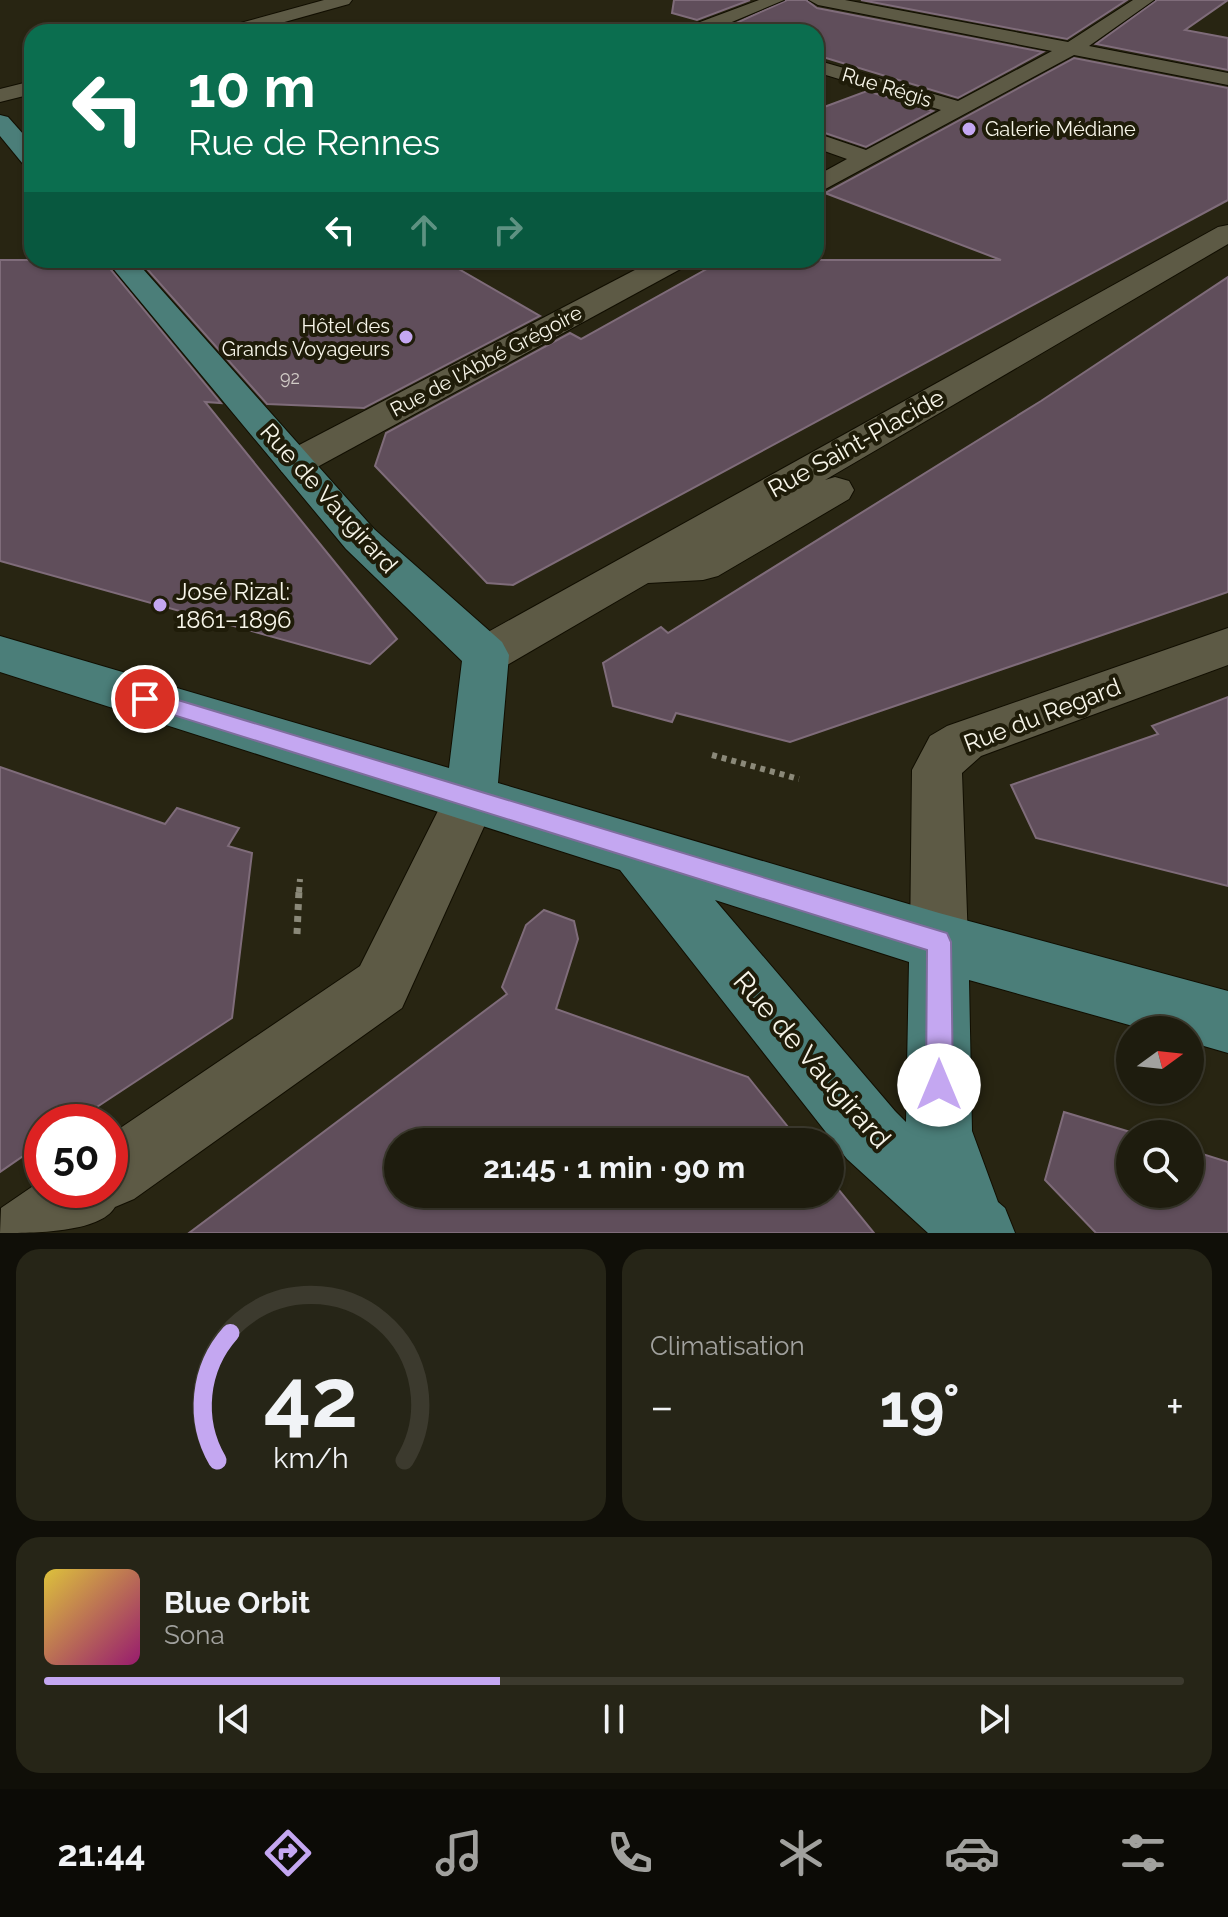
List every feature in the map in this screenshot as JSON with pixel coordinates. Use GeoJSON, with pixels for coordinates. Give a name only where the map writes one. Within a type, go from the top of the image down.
{"type":"FeatureCollection","features":[{"type":"Feature","properties":{"kind":"main road"},"geometry":{"type":"LineString","coordinates":[[0,122],[24,150]]}},
{"type":"Feature","properties":{"kind":"main road","name":"Rue de Vaugirard"},"geometry":{"type":"LineString","coordinates":[[127,268],[360,539],[486,655]]}},
{"type":"Feature","properties":{"kind":"main road"},"geometry":{"type":"LineString","coordinates":[[0,654],[939,942],[1228,1022]]}},
{"type":"Feature","properties":{"kind":"main road"},"geometry":{"type":"LineString","coordinates":[[471,798],[486,655]]}},
{"type":"Feature","properties":{"kind":"main road","name":"Rue de Vaugirard"},"geometry":{"type":"LineString","coordinates":[[638,850],[871,1135],[975,1227]]}},
{"type":"Feature","properties":{"kind":"main road","name":"Rue de Vaugirard"},"geometry":{"type":"LineString","coordinates":[[939,942],[939,1131],[975,1227]]}},
{"type":"Feature","properties":{"kind":"street"},"geometry":{"type":"LineString","coordinates":[[258,24],[343,0]]}},
{"type":"Feature","properties":{"kind":"street"},"geometry":{"type":"LineString","coordinates":[[715,24],[775,0]]}},
{"type":"Feature","properties":{"kind":"street"},"geometry":{"type":"LineString","coordinates":[[818,0],[1228,79]]}},
{"type":"Feature","properties":{"kind":"street"},"geometry":{"type":"LineString","coordinates":[[824,182],[1070,49],[1145,0]]}},
{"type":"Feature","properties":{"kind":"street","name":"Rue Régis"},"geometry":{"type":"LineString","coordinates":[[824,68],[958,108]]}},
{"type":"Feature","properties":{"kind":"street"},"geometry":{"type":"LineString","coordinates":[[0,96],[24,89]]}},
{"type":"Feature","properties":{"kind":"street"},"geometry":{"type":"LineString","coordinates":[[824,143],[866,158]]}},
{"type":"Feature","properties":{"kind":"street","name":"Rue Saint-Placide"},"geometry":{"type":"LineString","coordinates":[[486,655],[634,568],[1228,233]]}},
{"type":"Feature","properties":{"kind":"street","name":"Rue de l'Abbé Grégoire"},"geometry":{"type":"LineString","coordinates":[[295,463],[661,268]]}},
{"type":"Feature","properties":{"kind":"street"},"geometry":{"type":"LineString","coordinates":[[634,568],[703,565],[835,490]]}},
{"type":"Feature","properties":{"kind":"street","name":"Rue du Regard"},"geometry":{"type":"LineString","coordinates":[[939,942],[937,770],[948,752],[964,741],[1228,646]]}},
{"type":"Feature","properties":{"kind":"street"},"geometry":{"type":"LineString","coordinates":[[128,1163],[381,987],[471,798]]}},
{"type":"Feature","properties":{"kind":"street"},"geometry":{"type":"LineString","coordinates":[[26,1233],[62,1208]]}},
{"type":"Feature","properties":{"kind":"path"},"geometry":{"type":"LineString","coordinates":[[712,755],[799,779]]}},
{"type":"Feature","properties":{"kind":"path"},"geometry":{"type":"LineString","coordinates":[[297,934],[300,879]]}},
{"type":"Feature","properties":{"kind":"building"},"geometry":{"type":"Polygon","coordinates":[[[674,0],[750,0],[697,20],[672,13],[674,0]]]}},
{"type":"Feature","properties":{"kind":"building"},"geometry":{"type":"Polygon","coordinates":[[[787,0],[806,0],[817,8],[1043,52],[958,98],[824,57],[824,24],[734,24],[787,0]]]}},
{"type":"Feature","properties":{"kind":"building"},"geometry":{"type":"Polygon","coordinates":[[[861,0],[1127,0],[1067,39],[861,0]]]}},
{"type":"Feature","properties":{"kind":"building"},"geometry":{"type":"Polygon","coordinates":[[[1157,0],[1228,0],[1185,30],[1228,38],[1228,70],[1096,44],[1157,0]]]}},
{"type":"Feature","properties":{"kind":"building"},"geometry":{"type":"Polygon","coordinates":[[[1074,58],[1228,88],[1228,200],[513,585],[487,583],[375,466],[386,433],[570,333],[581,339],[709,268],[824,268],[824,260],[1001,260],[825,193],[1074,58]]]}},
{"type":"Feature","properties":{"kind":"building"},"geometry":{"type":"Polygon","coordinates":[[[867,91],[933,111],[866,147],[824,133],[824,107],[867,91]]]}},
{"type":"Feature","properties":{"kind":"building"},"geometry":{"type":"Polygon","coordinates":[[[0,260],[24,260],[24,268],[110,268],[221,403],[205,402],[397,639],[370,664],[0,561],[0,260]]]}},
{"type":"Feature","properties":{"kind":"building"},"geometry":{"type":"Polygon","coordinates":[[[146,268],[457,268],[540,316],[364,408],[267,404],[146,268]]]}},
{"type":"Feature","properties":{"kind":"building"},"geometry":{"type":"Polygon","coordinates":[[[1228,277],[1228,592],[790,742],[676,713],[672,722],[613,706],[603,663],[661,627],[668,633],[1041,401],[1228,277]]]}},
{"type":"Feature","properties":{"kind":"building"},"geometry":{"type":"Polygon","coordinates":[[[1228,697],[1228,886],[1036,838],[1011,785],[1158,734],[1152,726],[1228,697]]]}},
{"type":"Feature","properties":{"kind":"building"},"geometry":{"type":"Polygon","coordinates":[[[0,767],[165,824],[177,808],[239,828],[228,846],[252,853],[232,1018],[101,1104],[24,1104],[24,1155],[0,1172],[0,767]]]}},
{"type":"Feature","properties":{"kind":"building"},"geometry":{"type":"Polygon","coordinates":[[[544,910],[574,921],[578,939],[556,1009],[748,1077],[789,1128],[384,1128],[384,1208],[844,1208],[844,1196],[874,1233],[189,1233],[507,994],[502,987],[526,925],[544,910]]]}},
{"type":"Feature","properties":{"kind":"building"},"geometry":{"type":"Polygon","coordinates":[[[1064,1112],[1116,1128],[1116,1208],[1204,1208],[1204,1154],[1228,1162],[1228,1233],[1096,1233],[1045,1180],[1064,1112]]]}},
{"type":"Feature","properties":{"kind":"place","name":"Galerie Médiane"},"geometry":{"type":"Point","coordinates":[969,129]}},
{"type":"Feature","properties":{"kind":"place","name":"Hôtel des Grands Voyageurs"},"geometry":{"type":"Point","coordinates":[406,337]}},
{"type":"Feature","properties":{"kind":"place","name":"José Rizal: 1861–1896"},"geometry":{"type":"Point","coordinates":[160,605]}},
{"type":"Feature","properties":{"kind":"route"},"geometry":{"type":"LineString","coordinates":[[145,699],[939,942],[939,1085]]}}]}
